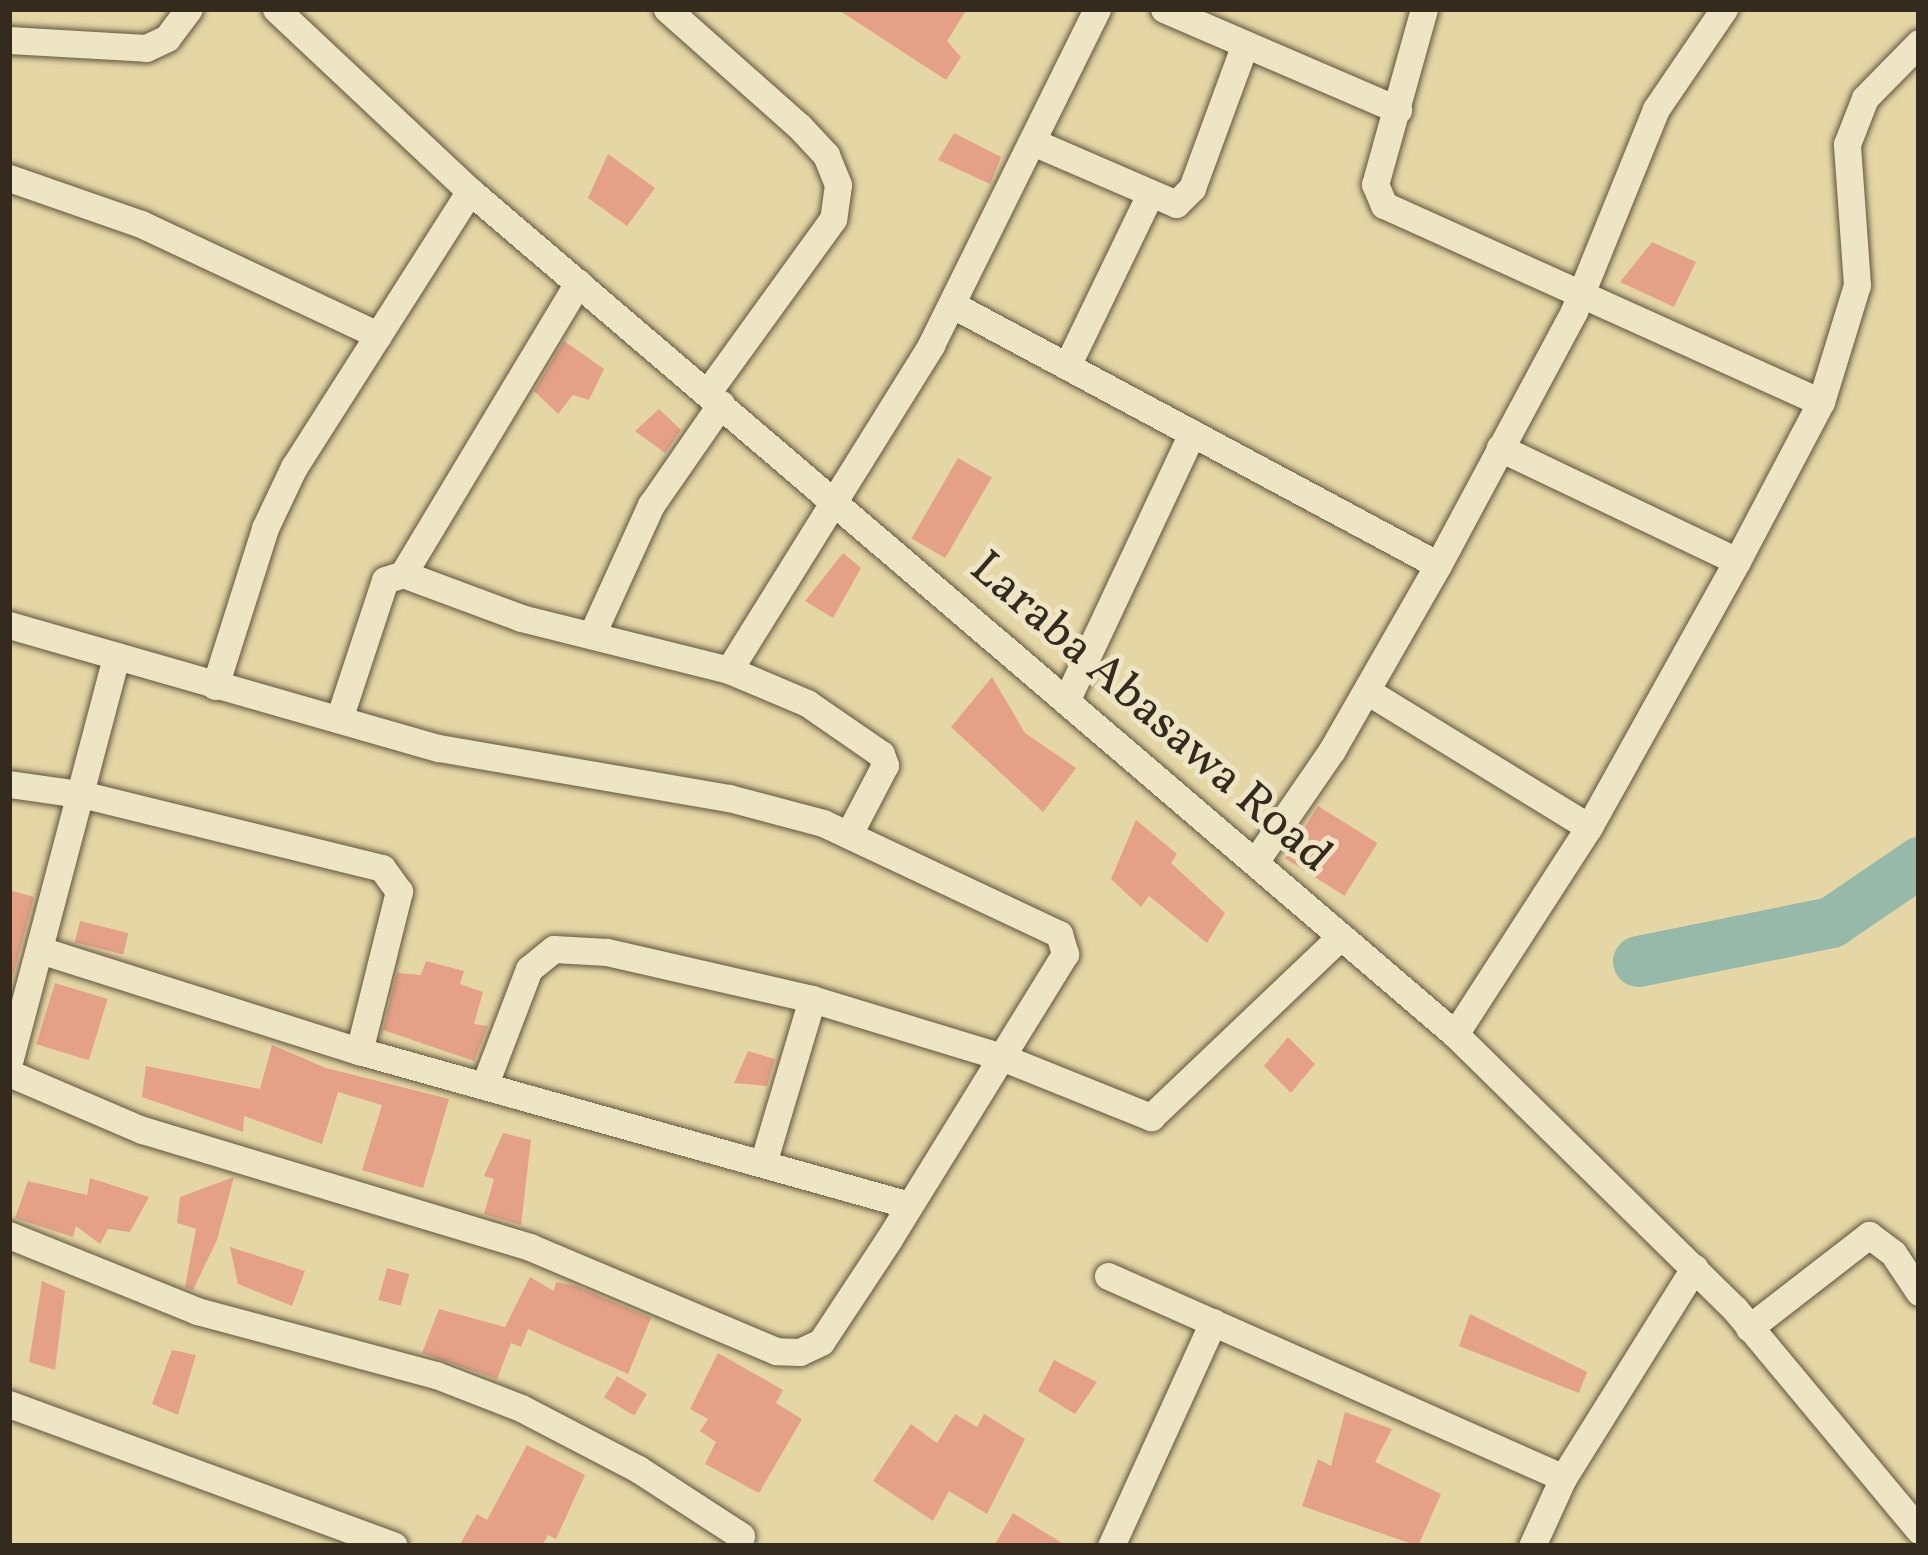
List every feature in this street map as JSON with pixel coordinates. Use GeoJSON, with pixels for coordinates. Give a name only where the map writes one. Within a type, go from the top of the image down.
{"type":"FeatureCollection","features":[{"type":"Feature","properties":{"kind":"street"},"geometry":{"type":"LineString","coordinates":[[9,40],[146,48],[167,38],[189,9]]}},
{"type":"Feature","properties":{"kind":"street","name":"Laraba Abasawa Road"},"geometry":{"type":"LineString","coordinates":[[276,9],[470,191],[1455,1034],[1694,1268],[1919,1530]]}},
{"type":"Feature","properties":{"kind":"street"},"geometry":{"type":"LineString","coordinates":[[593,632],[651,505],[714,399],[833,219],[838,185],[826,155],[799,126],[667,9]]}},
{"type":"Feature","properties":{"kind":"street"},"geometry":{"type":"LineString","coordinates":[[729,670],[952,305],[1097,9]]}},
{"type":"Feature","properties":{"kind":"street"},"geometry":{"type":"LineString","coordinates":[[1164,9],[1398,110]]}},
{"type":"Feature","properties":{"kind":"street"},"geometry":{"type":"LineString","coordinates":[[1424,9],[1376,184],[1384,205],[1821,402]]}},
{"type":"Feature","properties":{"kind":"street"},"geometry":{"type":"LineString","coordinates":[[1255,862],[1367,692],[1438,565],[1580,295],[1656,110],[1724,9]]}},
{"type":"Feature","properties":{"kind":"street"},"geometry":{"type":"LineString","coordinates":[[1455,1034],[1589,826],[1821,402],[1856,284],[1847,144],[1864,98],[1919,43]]}},
{"type":"Feature","properties":{"kind":"street"},"geometry":{"type":"LineString","coordinates":[[1033,142],[1176,204],[1192,188],[1245,44]]}},
{"type":"Feature","properties":{"kind":"street"},"geometry":{"type":"LineString","coordinates":[[9,178],[141,224],[379,334]]}},
{"type":"Feature","properties":{"kind":"street"},"geometry":{"type":"LineString","coordinates":[[215,686],[265,528],[470,191]]}},
{"type":"Feature","properties":{"kind":"street"},"geometry":{"type":"LineString","coordinates":[[1066,366],[1149,196]]}},
{"type":"Feature","properties":{"kind":"street"},"geometry":{"type":"LineString","coordinates":[[403,574],[578,283]]}},
{"type":"Feature","properties":{"kind":"street"},"geometry":{"type":"LineString","coordinates":[[952,305],[1438,565]]}},
{"type":"Feature","properties":{"kind":"street"},"geometry":{"type":"LineString","coordinates":[[1066,700],[1192,434]]}},
{"type":"Feature","properties":{"kind":"street"},"geometry":{"type":"LineString","coordinates":[[1501,448],[1737,561]]}},
{"type":"Feature","properties":{"kind":"street"},"geometry":{"type":"LineString","coordinates":[[339,718],[385,580],[403,574],[521,618],[593,632],[729,670],[807,703],[881,754],[883,777],[849,834]]}},
{"type":"Feature","properties":{"kind":"street"},"geometry":{"type":"LineString","coordinates":[[9,625],[215,686],[525,766],[729,798],[849,834],[1059,934],[1065,954],[821,1342],[776,1352],[530,1247],[181,1144],[9,1073]]}},
{"type":"Feature","properties":{"kind":"street"},"geometry":{"type":"LineString","coordinates":[[9,1062],[86,795],[116,656]]}},
{"type":"Feature","properties":{"kind":"street"},"geometry":{"type":"LineString","coordinates":[[1367,692],[1589,826]]}},
{"type":"Feature","properties":{"kind":"street"},"geometry":{"type":"LineString","coordinates":[[9,784],[86,795],[366,862],[396,879],[359,1051]]}},
{"type":"Feature","properties":{"kind":"street"},"geometry":{"type":"LineString","coordinates":[[485,1084],[530,969],[554,949],[607,952],[812,999],[999,1056],[1151,1117],[1341,937]]}},
{"type":"Feature","properties":{"kind":"street"},"geometry":{"type":"LineString","coordinates":[[43,951],[359,1051],[764,1160],[909,1205]]}},
{"type":"Feature","properties":{"kind":"street"},"geometry":{"type":"LineString","coordinates":[[764,1160],[812,999]]}},
{"type":"Feature","properties":{"kind":"street"},"geometry":{"type":"LineString","coordinates":[[9,1235],[197,1311],[436,1375],[521,1408],[638,1469],[741,1536]]}},
{"type":"Feature","properties":{"kind":"street"},"geometry":{"type":"LineString","coordinates":[[1749,1328],[1869,1235],[1893,1253],[1919,1292]]}},
{"type":"Feature","properties":{"kind":"street"},"geometry":{"type":"LineString","coordinates":[[1532,1546],[1563,1478],[1694,1268]]}},
{"type":"Feature","properties":{"kind":"street"},"geometry":{"type":"LineString","coordinates":[[1108,1276],[1563,1478]]}},
{"type":"Feature","properties":{"kind":"street"},"geometry":{"type":"LineString","coordinates":[[1111,1546],[1213,1322]]}},
{"type":"Feature","properties":{"kind":"street"},"geometry":{"type":"LineString","coordinates":[[9,1404],[394,1546]]}},
{"type":"Feature","properties":{"kind":"building"},"geometry":{"type":"Polygon","coordinates":[[[837,9],[967,9],[947,41],[961,57],[946,80],[837,9]]]}},
{"type":"Feature","properties":{"kind":"building"},"geometry":{"type":"Polygon","coordinates":[[[954,133],[1001,157],[990,184],[938,160],[954,133]]]}},
{"type":"Feature","properties":{"kind":"building"},"geometry":{"type":"Polygon","coordinates":[[[608,154],[655,188],[627,226],[588,198],[608,154]]]}},
{"type":"Feature","properties":{"kind":"building"},"geometry":{"type":"Polygon","coordinates":[[[1652,242],[1696,262],[1674,307],[1620,282],[1652,242]]]}},
{"type":"Feature","properties":{"kind":"building"},"geometry":{"type":"Polygon","coordinates":[[[564,341],[604,369],[589,400],[573,395],[558,414],[534,391],[564,341]]]}},
{"type":"Feature","properties":{"kind":"building"},"geometry":{"type":"Polygon","coordinates":[[[659,409],[681,430],[665,453],[635,431],[659,409]]]}},
{"type":"Feature","properties":{"kind":"building"},"geometry":{"type":"Polygon","coordinates":[[[958,458],[992,478],[945,558],[912,539],[958,458]]]}},
{"type":"Feature","properties":{"kind":"building"},"geometry":{"type":"Polygon","coordinates":[[[843,553],[861,568],[833,618],[805,601],[843,553]]]}},
{"type":"Feature","properties":{"kind":"building"},"geometry":{"type":"Polygon","coordinates":[[[992,677],[1025,733],[1076,768],[1043,812],[951,727],[992,677]]]}},
{"type":"Feature","properties":{"kind":"building"},"geometry":{"type":"Polygon","coordinates":[[[1318,806],[1377,843],[1345,896],[1285,859],[1318,806]]]}},
{"type":"Feature","properties":{"kind":"building"},"geometry":{"type":"Polygon","coordinates":[[[1136,820],[1177,854],[1171,863],[1225,913],[1207,943],[1149,896],[1141,907],[1111,879],[1136,820]]]}},
{"type":"Feature","properties":{"kind":"building"},"geometry":{"type":"Polygon","coordinates":[[[9,890],[34,897],[12,980],[9,980],[9,890]]]}},
{"type":"Feature","properties":{"kind":"building"},"geometry":{"type":"Polygon","coordinates":[[[80,921],[129,933],[123,954],[75,942],[80,921]]]}},
{"type":"Feature","properties":{"kind":"building"},"geometry":{"type":"Polygon","coordinates":[[[426,961],[464,971],[460,984],[483,992],[474,1024],[488,1026],[474,1061],[383,1030],[397,973],[421,975],[426,961]]]}},
{"type":"Feature","properties":{"kind":"building"},"geometry":{"type":"Polygon","coordinates":[[[55,983],[108,999],[89,1060],[36,1044],[55,983]]]}},
{"type":"Feature","properties":{"kind":"building"},"geometry":{"type":"Polygon","coordinates":[[[1288,1037],[1315,1064],[1291,1093],[1264,1066],[1288,1037]]]}},
{"type":"Feature","properties":{"kind":"building"},"geometry":{"type":"Polygon","coordinates":[[[272,1045],[326,1068],[449,1099],[423,1188],[362,1170],[382,1105],[338,1092],[322,1144],[244,1116],[243,1132],[142,1097],[146,1066],[260,1089],[272,1045]]]}},
{"type":"Feature","properties":{"kind":"building"},"geometry":{"type":"Polygon","coordinates":[[[748,1051],[775,1059],[767,1086],[734,1083],[748,1051]]]}},
{"type":"Feature","properties":{"kind":"building"},"geometry":{"type":"Polygon","coordinates":[[[503,1133],[531,1140],[521,1225],[484,1214],[494,1179],[484,1176],[503,1133]]]}},
{"type":"Feature","properties":{"kind":"building"},"geometry":{"type":"Polygon","coordinates":[[[234,1177],[217,1240],[193,1290],[185,1287],[196,1229],[177,1223],[180,1197],[234,1177]]]}},
{"type":"Feature","properties":{"kind":"building"},"geometry":{"type":"Polygon","coordinates":[[[90,1178],[149,1197],[130,1232],[108,1229],[100,1244],[76,1226],[73,1237],[15,1218],[28,1181],[87,1195],[90,1178]]]}},
{"type":"Feature","properties":{"kind":"building"},"geometry":{"type":"Polygon","coordinates":[[[230,1247],[305,1271],[292,1306],[238,1284],[230,1247]]]}},
{"type":"Feature","properties":{"kind":"building"},"geometry":{"type":"Polygon","coordinates":[[[387,1268],[409,1274],[401,1306],[378,1300],[387,1268]]]}},
{"type":"Feature","properties":{"kind":"building"},"geometry":{"type":"Polygon","coordinates":[[[530,1277],[554,1291],[556,1282],[576,1286],[651,1318],[628,1374],[528,1329],[521,1347],[511,1343],[497,1379],[422,1353],[439,1309],[505,1327],[530,1277]]]}},
{"type":"Feature","properties":{"kind":"building"},"geometry":{"type":"Polygon","coordinates":[[[42,1281],[65,1291],[55,1370],[29,1362],[42,1281]]]}},
{"type":"Feature","properties":{"kind":"building"},"geometry":{"type":"Polygon","coordinates":[[[1470,1314],[1587,1372],[1579,1393],[1459,1346],[1470,1314]]]}},
{"type":"Feature","properties":{"kind":"building"},"geometry":{"type":"Polygon","coordinates":[[[172,1350],[196,1355],[178,1415],[152,1404],[172,1350]]]}},
{"type":"Feature","properties":{"kind":"building"},"geometry":{"type":"Polygon","coordinates":[[[718,1353],[783,1390],[776,1403],[802,1419],[759,1493],[705,1464],[716,1442],[700,1431],[708,1419],[690,1409],[718,1353]]]}},
{"type":"Feature","properties":{"kind":"building"},"geometry":{"type":"Polygon","coordinates":[[[1054,1360],[1097,1382],[1075,1414],[1038,1391],[1054,1360]]]}},
{"type":"Feature","properties":{"kind":"building"},"geometry":{"type":"Polygon","coordinates":[[[617,1376],[647,1394],[634,1415],[604,1397],[617,1376]]]}},
{"type":"Feature","properties":{"kind":"building"},"geometry":{"type":"Polygon","coordinates":[[[1345,1412],[1392,1429],[1375,1462],[1441,1494],[1418,1546],[1302,1506],[1318,1459],[1331,1466],[1345,1412]]]}},
{"type":"Feature","properties":{"kind":"building"},"geometry":{"type":"Polygon","coordinates":[[[955,1414],[977,1427],[984,1414],[1025,1439],[987,1514],[949,1491],[933,1521],[873,1481],[911,1424],[937,1443],[955,1414]]]}},
{"type":"Feature","properties":{"kind":"building"},"geometry":{"type":"Polygon","coordinates":[[[527,1445],[585,1475],[556,1539],[548,1535],[542,1546],[459,1546],[477,1514],[487,1520],[527,1445]]]}},
{"type":"Feature","properties":{"kind":"building"},"geometry":{"type":"Polygon","coordinates":[[[1013,1513],[1067,1546],[994,1546],[1013,1513]]]}},
{"type":"Feature","properties":{"kind":"waterway"},"geometry":{"type":"LineString","coordinates":[[1638,961],[1831,922],[1919,862]]}}]}
